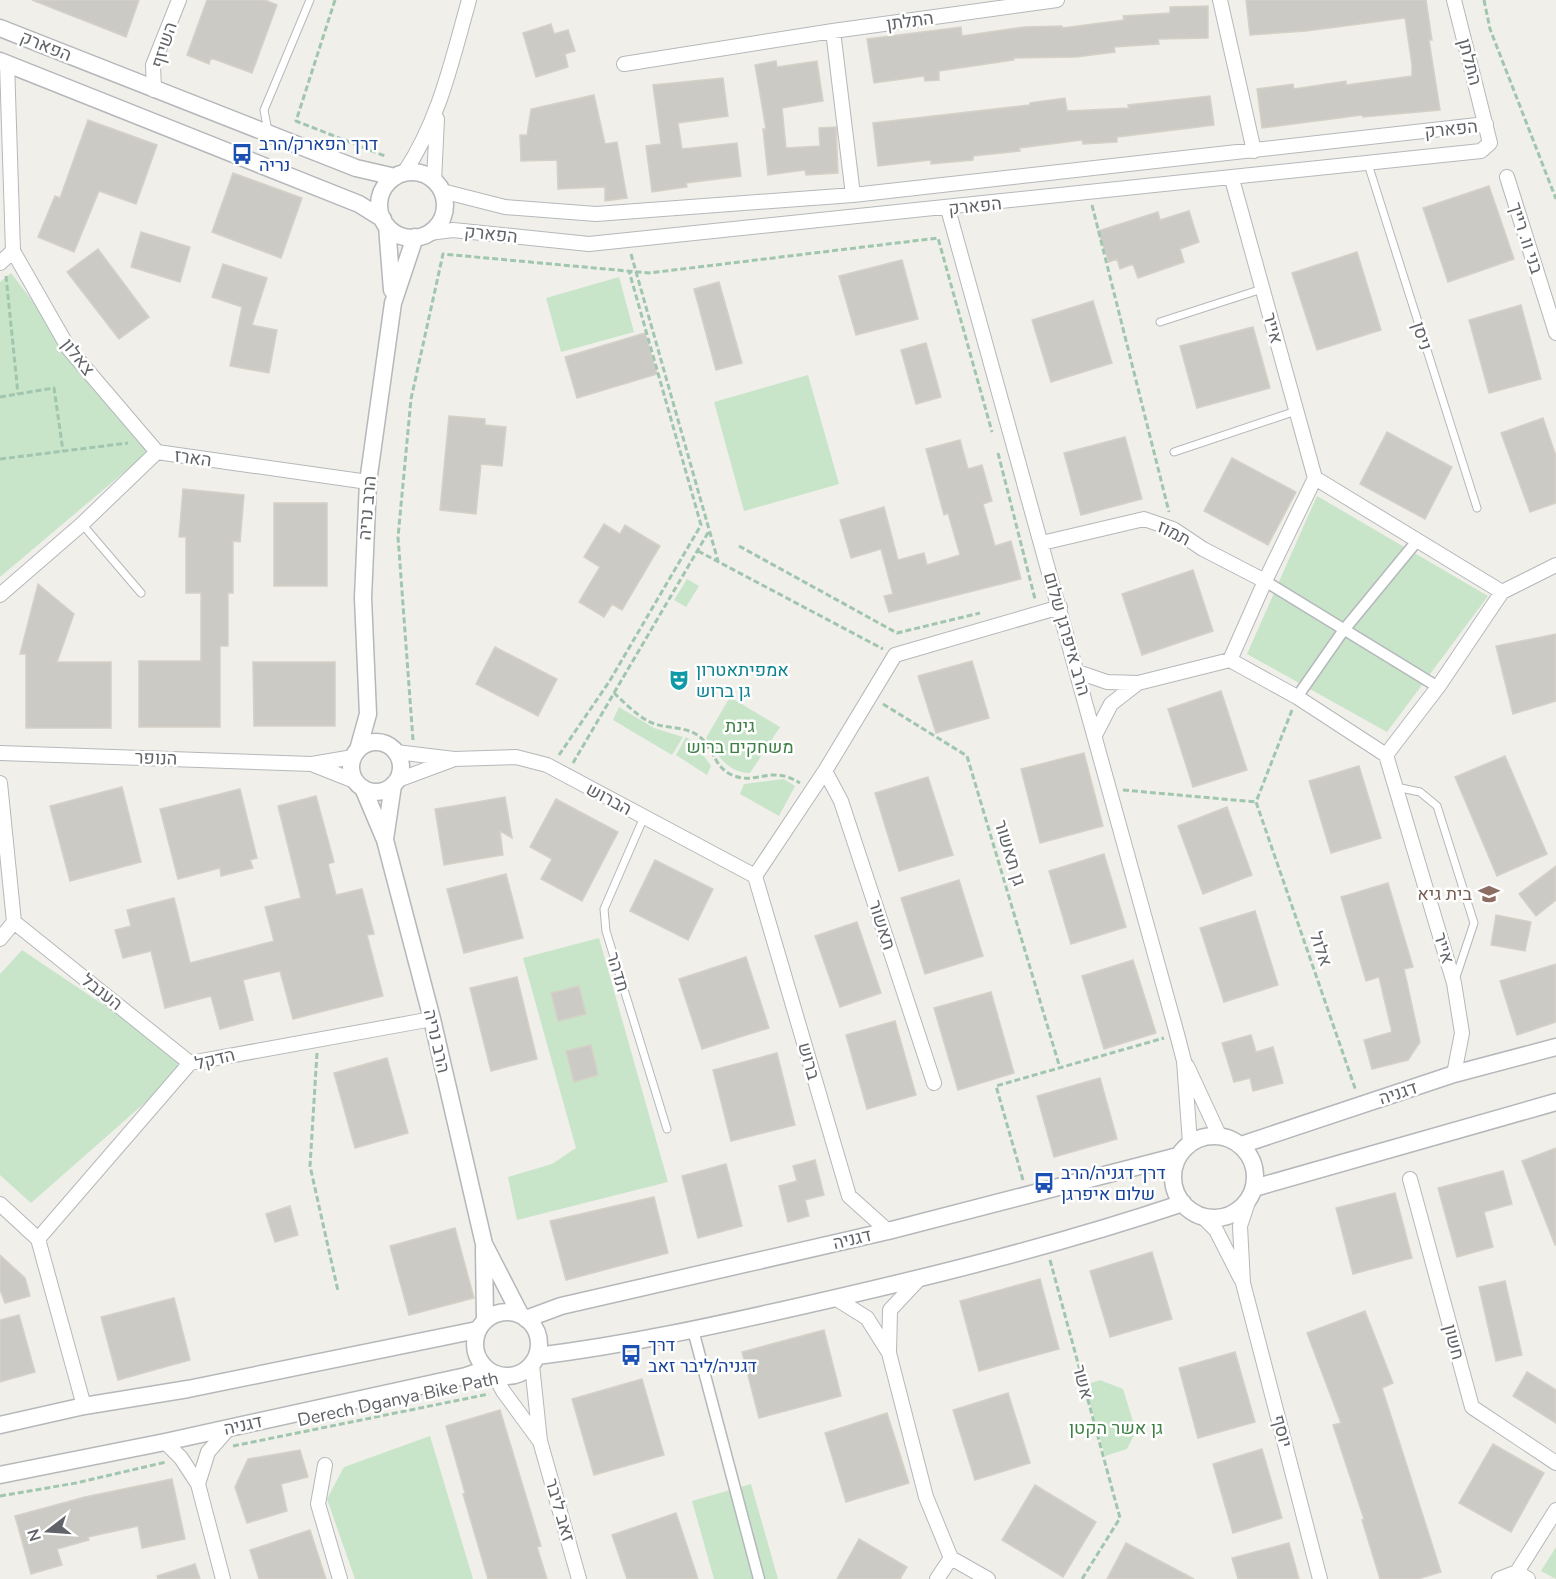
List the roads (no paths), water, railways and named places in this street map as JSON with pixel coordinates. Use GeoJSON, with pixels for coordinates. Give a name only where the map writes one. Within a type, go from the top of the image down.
{"type":"FeatureCollection","features":[{"type":"Feature","properties":{"kind":"street","name":"השיזף"},"geometry":{"type":"LineString","coordinates":[[154,90],[153,65],[179,0]]}},
{"type":"Feature","properties":{"kind":"street"},"geometry":{"type":"LineString","coordinates":[[438,108],[438,186],[445,210],[442,219],[422,235],[401,236],[385,223],[380,201],[382,191],[399,175],[438,108],[469,0]]}},
{"type":"Feature","properties":{"kind":"street","name":"התלתן"},"geometry":{"type":"LineString","coordinates":[[624,64],[834,31],[1057,0]]}},
{"type":"Feature","properties":{"kind":"street"},"geometry":{"type":"LineString","coordinates":[[1220,0],[1254,151]]}},
{"type":"Feature","properties":{"kind":"street","name":"התלתן"},"geometry":{"type":"LineString","coordinates":[[1454,0],[1486,124]]}},
{"type":"Feature","properties":{"kind":"street","name":"הפארק"},"geometry":{"type":"LineString","coordinates":[[0,28],[356,168],[399,175]]}},
{"type":"Feature","properties":{"kind":"street"},"geometry":{"type":"LineString","coordinates":[[834,31],[853,195]]}},
{"type":"Feature","properties":{"kind":"street","name":"הפארק"},"geometry":{"type":"LineString","coordinates":[[3,62],[359,204],[385,223]]}},
{"type":"Feature","properties":{"kind":"street"},"geometry":{"type":"LineString","coordinates":[[3,62],[6,258]]}},
{"type":"Feature","properties":{"kind":"street","name":"הפארק"},"geometry":{"type":"LineString","coordinates":[[422,235],[453,230],[589,244],[948,209],[1481,152],[1490,143],[1486,124],[853,195],[596,214],[505,207],[438,186]]}},
{"type":"Feature","properties":{"kind":"street"},"geometry":{"type":"LineString","coordinates":[[399,175],[424,174],[438,186]]}},
{"type":"Feature","properties":{"kind":"street","name":"בני וו. רייך"},"geometry":{"type":"LineString","coordinates":[[1506,177],[1556,333]]}},
{"type":"Feature","properties":{"kind":"street","name":"אייר"},"geometry":{"type":"LineString","coordinates":[[1232,179],[1315,478]]}},
{"type":"Feature","properties":{"kind":"street","name":"הרב איפרגן שלום"},"geometry":{"type":"LineString","coordinates":[[948,209],[1178,1034],[1184,1061],[1190,1143]]}},
{"type":"Feature","properties":{"kind":"street","name":"הרב נריה"},"geometry":{"type":"LineString","coordinates":[[356,754],[368,714],[363,598],[368,482],[393,303],[385,223]]}},
{"type":"Feature","properties":{"kind":"street","name":"הרב נריה"},"geometry":{"type":"LineString","coordinates":[[393,303],[422,235]]}},
{"type":"Feature","properties":{"kind":"street","name":"צאלון"},"geometry":{"type":"LineString","coordinates":[[6,258],[69,349],[157,452]]}},
{"type":"Feature","properties":{"kind":"street","name":"הארז"},"geometry":{"type":"LineString","coordinates":[[0,595],[82,524],[157,452],[368,482]]}},
{"type":"Feature","properties":{"kind":"street"},"geometry":{"type":"LineString","coordinates":[[1230,660],[1315,478],[1502,592]]}},
{"type":"Feature","properties":{"kind":"street","name":"תמוז"},"geometry":{"type":"LineString","coordinates":[[1042,543],[1144,519],[1173,529],[1203,549],[1265,581]]}},
{"type":"Feature","properties":{"kind":"street"},"geometry":{"type":"LineString","coordinates":[[1297,698],[1343,631],[1417,541]]}},
{"type":"Feature","properties":{"kind":"street"},"geometry":{"type":"LineString","coordinates":[[1078,672],[1107,682],[1138,683],[1230,660],[1297,698],[1386,755],[1438,687],[1502,592],[1556,565]]}},
{"type":"Feature","properties":{"kind":"street"},"geometry":{"type":"LineString","coordinates":[[1265,581],[1343,631],[1438,687]]}},
{"type":"Feature","properties":{"kind":"street"},"geometry":{"type":"LineString","coordinates":[[755,876],[825,771],[895,655],[1060,607]]}},
{"type":"Feature","properties":{"kind":"street"},"geometry":{"type":"LineString","coordinates":[[1095,735],[1110,704],[1138,683]]}},
{"type":"Feature","properties":{"kind":"street","name":"הרב נריה"},"geometry":{"type":"LineString","coordinates":[[368,714],[391,748]]}},
{"type":"Feature","properties":{"kind":"street"},"geometry":{"type":"LineString","coordinates":[[373,742],[391,748],[401,765],[395,782],[380,791],[360,785],[353,774],[356,754],[373,742]]}},
{"type":"Feature","properties":{"kind":"street","name":"הברוש"},"geometry":{"type":"LineString","coordinates":[[391,748],[454,759],[516,757],[547,765],[755,876]]}},
{"type":"Feature","properties":{"kind":"street","name":"הנופר"},"geometry":{"type":"LineString","coordinates":[[0,753],[312,764],[356,754]]}},
{"type":"Feature","properties":{"kind":"street","name":"אייר"},"geometry":{"type":"LineString","coordinates":[[1386,755],[1454,983],[1462,1033],[1454,1074]]}},
{"type":"Feature","properties":{"kind":"street","name":"הברוש"},"geometry":{"type":"LineString","coordinates":[[395,782],[454,759]]}},
{"type":"Feature","properties":{"kind":"street","name":"הנופר"},"geometry":{"type":"LineString","coordinates":[[312,764],[360,785]]}},
{"type":"Feature","properties":{"kind":"street","name":"תאשור"},"geometry":{"type":"LineString","coordinates":[[825,771],[842,801],[934,1083]]}},
{"type":"Feature","properties":{"kind":"street","name":"הרב נריה"},"geometry":{"type":"LineString","coordinates":[[385,840],[395,782]]}},
{"type":"Feature","properties":{"kind":"street"},"geometry":{"type":"LineString","coordinates":[[0,783],[14,922],[0,939]]}},
{"type":"Feature","properties":{"kind":"street","name":"הרב נריה"},"geometry":{"type":"LineString","coordinates":[[360,785],[385,840],[432,1019],[484,1244],[481,1325]]}},
{"type":"Feature","properties":{"kind":"street","name":"ברוש"},"geometry":{"type":"LineString","coordinates":[[755,876],[849,1196],[888,1231]]}},
{"type":"Feature","properties":{"kind":"street","name":"הענבל"},"geometry":{"type":"LineString","coordinates":[[14,922],[190,1063]]}},
{"type":"Feature","properties":{"kind":"street","name":"הדקל"},"geometry":{"type":"LineString","coordinates":[[38,1239],[190,1063],[317,1038],[432,1019]]}},
{"type":"Feature","properties":{"kind":"street","name":"דגניה"},"geometry":{"type":"LineString","coordinates":[[1241,1145],[1454,1074],[1556,1047]]}},
{"type":"Feature","properties":{"kind":"street","name":"הרב איפרגן שלום"},"geometry":{"type":"LineString","coordinates":[[1184,1061],[1219,1135]]}},
{"type":"Feature","properties":{"kind":"street"},"geometry":{"type":"LineString","coordinates":[[1252,1194],[1553,1107]]}},
{"type":"Feature","properties":{"kind":"street"},"geometry":{"type":"LineString","coordinates":[[1219,1135],[1241,1145],[1251,1156],[1255,1170],[1252,1194],[1239,1210],[1226,1217],[1203,1217],[1192,1212],[1183,1203],[1173,1182],[1178,1156],[1190,1143],[1204,1136],[1219,1135]]}},
{"type":"Feature","properties":{"kind":"street","name":"דגניה"},"geometry":{"type":"LineString","coordinates":[[523,1316],[888,1231],[1178,1156]]}},
{"type":"Feature","properties":{"kind":"street","name":"חשון"},"geometry":{"type":"LineString","coordinates":[[1410,1179],[1472,1407],[1556,1463]]}},
{"type":"Feature","properties":{"kind":"street","name":"יוסף"},"geometry":{"type":"LineString","coordinates":[[1252,1194],[1240,1226],[1243,1283],[1320,1579]]}},
{"type":"Feature","properties":{"kind":"street"},"geometry":{"type":"LineString","coordinates":[[481,1325],[475,1348],[490,1371],[516,1375],[535,1360],[693,1330],[920,1278],[1046,1245],[1183,1203]]}},
{"type":"Feature","properties":{"kind":"street"},"geometry":{"type":"LineString","coordinates":[[0,1204],[38,1239],[84,1406]]}},
{"type":"Feature","properties":{"kind":"street","name":"יוסף"},"geometry":{"type":"LineString","coordinates":[[1203,1217],[1216,1230],[1243,1283]]}},
{"type":"Feature","properties":{"kind":"street","name":"הרב נריה"},"geometry":{"type":"LineString","coordinates":[[484,1244],[523,1316]]}},
{"type":"Feature","properties":{"kind":"street"},"geometry":{"type":"LineString","coordinates":[[920,1278],[890,1310],[889,1353],[926,1497],[951,1558],[988,1579]]}},
{"type":"Feature","properties":{"kind":"street"},"geometry":{"type":"LineString","coordinates":[[835,1298],[867,1318],[889,1353]]}},
{"type":"Feature","properties":{"kind":"street"},"geometry":{"type":"LineString","coordinates":[[0,1425],[84,1406],[188,1389],[481,1325],[502,1312],[523,1316],[534,1325],[538,1335],[535,1360]]}},
{"type":"Feature","properties":{"kind":"street"},"geometry":{"type":"LineString","coordinates":[[693,1330],[759,1579]]}},
{"type":"Feature","properties":{"kind":"street","name":"זאב ליבר"},"geometry":{"type":"LineString","coordinates":[[535,1360],[540,1442],[579,1579]]}},
{"type":"Feature","properties":{"kind":"street","name":"דגניה"},"geometry":{"type":"LineString","coordinates":[[0,1475],[165,1442],[490,1371]]}},
{"type":"Feature","properties":{"kind":"street","name":"זאב ליבר"},"geometry":{"type":"LineString","coordinates":[[490,1371],[540,1442]]}},
{"type":"Feature","properties":{"kind":"street"},"geometry":{"type":"LineString","coordinates":[[198,1484],[208,1452],[229,1428]]}},
{"type":"Feature","properties":{"kind":"street"},"geometry":{"type":"LineString","coordinates":[[165,1442],[181,1458],[198,1484],[223,1579]]}},
{"type":"Feature","properties":{"kind":"street"},"geometry":{"type":"LineString","coordinates":[[325,1465],[318,1504],[340,1579]]}},
{"type":"Feature","properties":{"kind":"street"},"geometry":{"type":"LineString","coordinates":[[1499,1579],[1522,1576],[1556,1510]]}},
{"type":"Feature","properties":{"kind":"street"},"geometry":{"type":"LineString","coordinates":[[937,1579],[951,1558]]}},
{"type":"Feature","properties":{"kind":"lane"},"geometry":{"type":"LineString","coordinates":[[268,134],[264,110],[310,0]]}},
{"type":"Feature","properties":{"kind":"lane","name":"ניסן"},"geometry":{"type":"LineString","coordinates":[[1368,164],[1477,508]]}},
{"type":"Feature","properties":{"kind":"lane"},"geometry":{"type":"LineString","coordinates":[[1160,322],[1262,289]]}},
{"type":"Feature","properties":{"kind":"lane"},"geometry":{"type":"LineString","coordinates":[[1174,452],[1296,411]]}},
{"type":"Feature","properties":{"kind":"lane"},"geometry":{"type":"LineString","coordinates":[[82,524],[141,593]]}},
{"type":"Feature","properties":{"kind":"lane"},"geometry":{"type":"LineString","coordinates":[[1396,787],[1420,792],[1437,806],[1474,923],[1454,983]]}},
{"type":"Feature","properties":{"kind":"lane","name":"תדהר"},"geometry":{"type":"LineString","coordinates":[[644,817],[604,909],[606,931],[667,1130]]}},
{"type":"Feature","properties":{"kind":"place","name":"דרך הפארק/הרב נריה"},"geometry":{"type":"Point","coordinates":[242,154]}},
{"type":"Feature","properties":{"kind":"place","name":"אמפיתאטרון גן ברוש"},"geometry":{"type":"Point","coordinates":[679,680]}},
{"type":"Feature","properties":{"kind":"place","name":"בית גיא"},"geometry":{"type":"Point","coordinates":[1489,894]}},
{"type":"Feature","properties":{"kind":"place","name":"דרך דגניה/הרב שלום איפרגן"},"geometry":{"type":"Point","coordinates":[1044,1183]}},
{"type":"Feature","properties":{"kind":"place","name":"דרך דגניה/ליבר זאב"},"geometry":{"type":"Point","coordinates":[631,1355]}},
{"type":"Feature","properties":{"kind":"park label","name":"גינת משחקים ברוש"},"geometry":{"type":"Point","coordinates":[740,736]}},
{"type":"Feature","properties":{"kind":"park label","name":"גן אשר הקטן"},"geometry":{"type":"Point","coordinates":[1116,1428]}}]}
